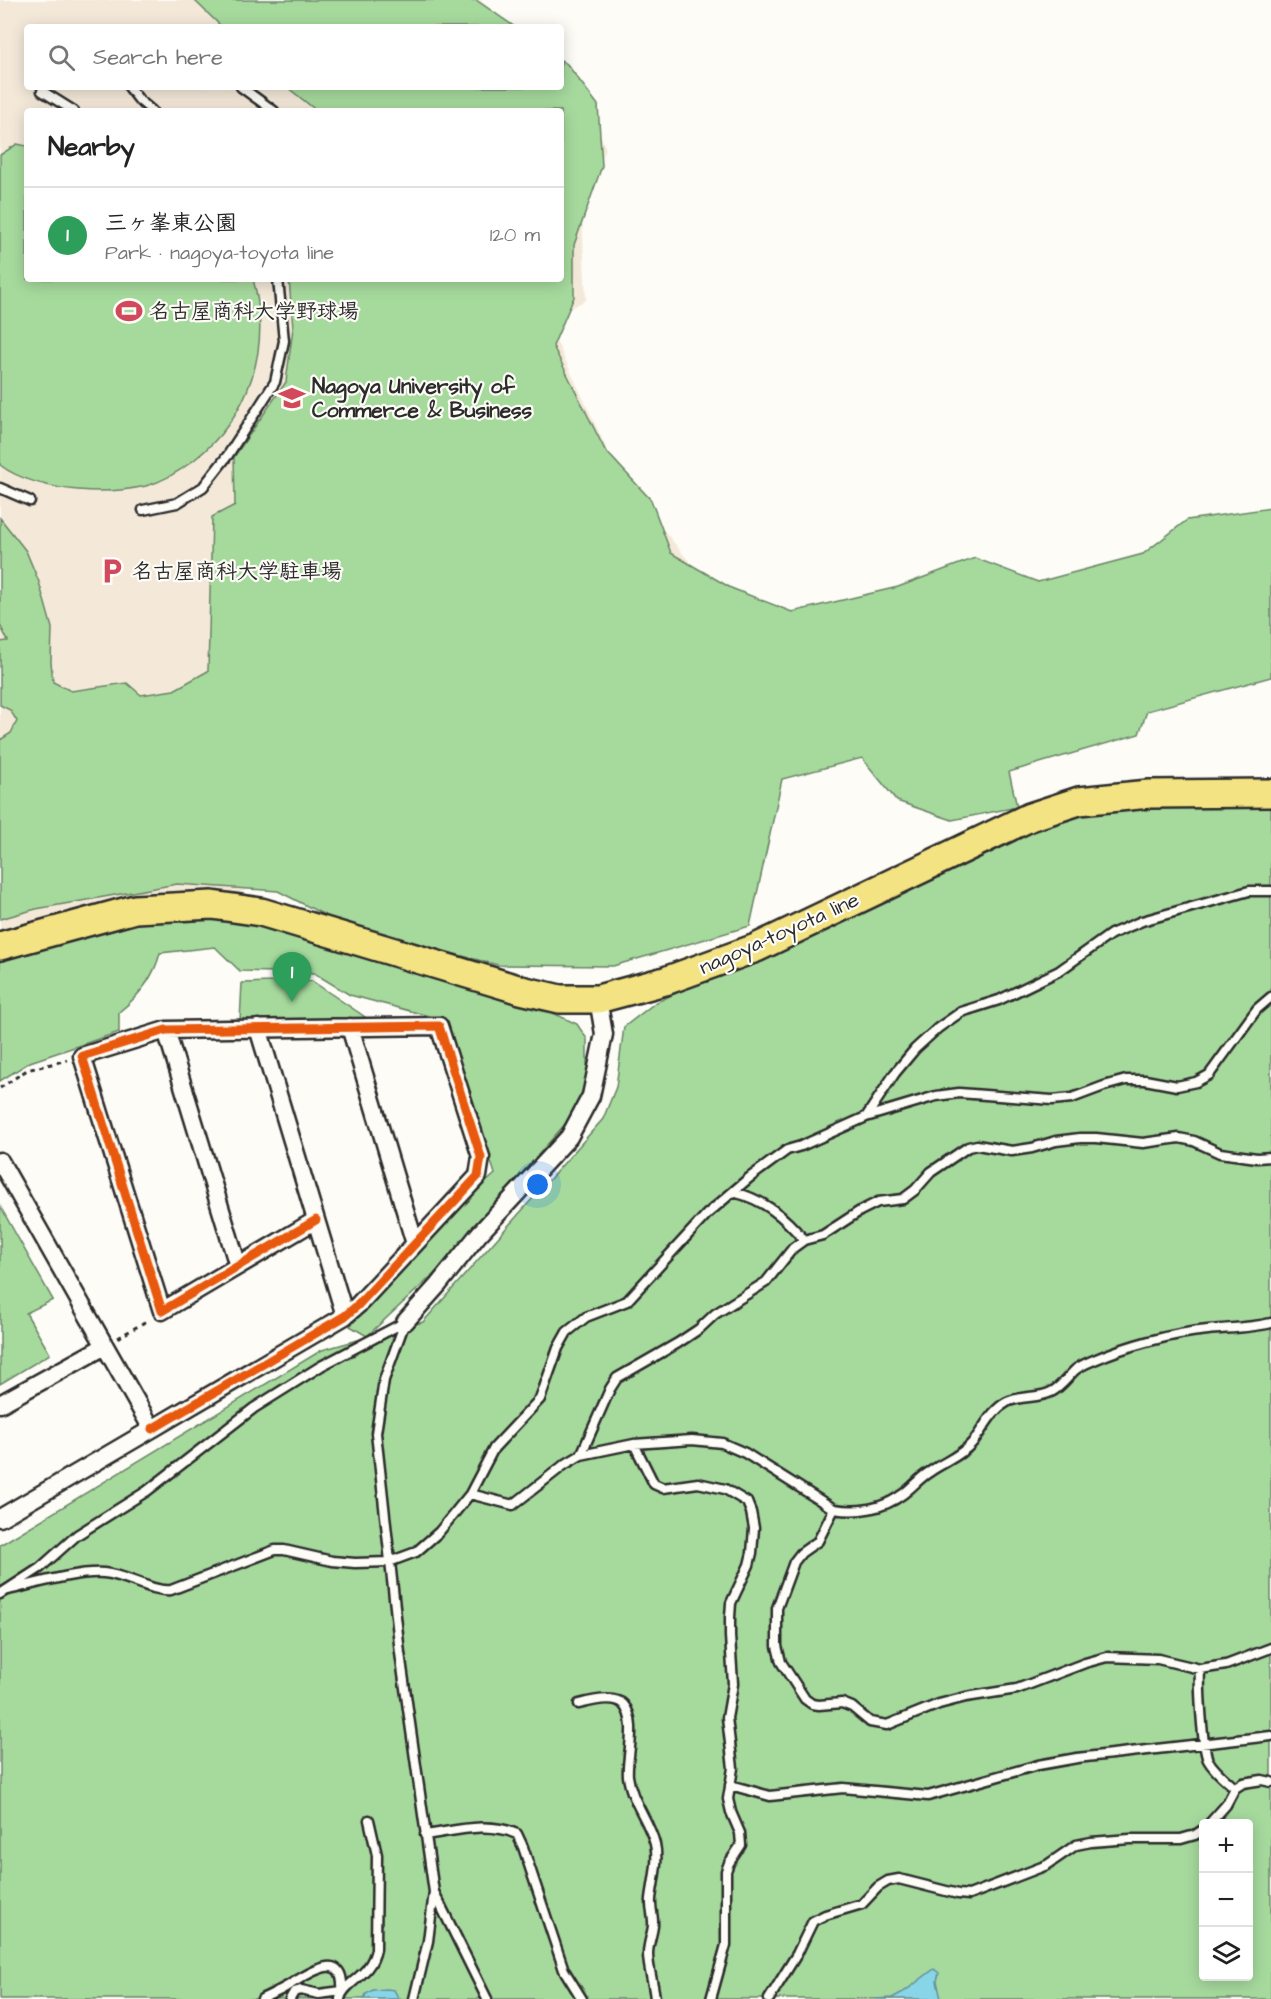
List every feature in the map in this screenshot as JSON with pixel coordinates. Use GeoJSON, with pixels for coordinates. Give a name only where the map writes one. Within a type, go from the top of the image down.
{"type":"FeatureCollection","features":[{"type":"Feature","properties":{"kind":"main road","name":"nagoya-toyota line"},"geometry":{"type":"LineString","coordinates":[[0,946],[135,909],[212,905],[261,912],[521,990],[560,999],[598,999],[665,981],[756,948],[1020,821],[1079,801],[1149,794],[1271,793]]}},
{"type":"Feature","properties":{"kind":"street"},"geometry":{"type":"LineString","coordinates":[[405,1322],[479,1234],[569,1137],[591,1096],[604,1034],[598,999]]}},
{"type":"Feature","properties":{"kind":"street"},"geometry":{"type":"LineString","coordinates":[[0,1518],[345,1316],[416,1244],[478,1176],[481,1157],[439,1026],[166,1030],[82,1056],[162,1311],[316,1220]]}},
{"type":"Feature","properties":{"kind":"street"},"geometry":{"type":"LineString","coordinates":[[350,1027],[416,1244]]}},
{"type":"Feature","properties":{"kind":"street"},"geometry":{"type":"LineString","coordinates":[[258,1028],[345,1316]]}},
{"type":"Feature","properties":{"kind":"street"},"geometry":{"type":"LineString","coordinates":[[166,1030],[238,1266]]}},
{"type":"Feature","properties":{"kind":"street"},"geometry":{"type":"LineString","coordinates":[[0,1161],[111,1342],[153,1429]]}},
{"type":"Feature","properties":{"kind":"street"},"geometry":{"type":"LineString","coordinates":[[0,1404],[111,1342]]}},
{"type":"Feature","properties":{"kind":"lane"},"geometry":{"type":"LineString","coordinates":[[131,90],[138,100],[148,108]]}},
{"type":"Feature","properties":{"kind":"lane"},"geometry":{"type":"LineString","coordinates":[[245,90],[269,108]]}},
{"type":"Feature","properties":{"kind":"lane"},"geometry":{"type":"LineString","coordinates":[[42,91],[69,108]]}},
{"type":"Feature","properties":{"kind":"lane"},"geometry":{"type":"LineString","coordinates":[[143,510],[177,502],[203,487],[228,454],[275,382],[284,341],[278,282]]}},
{"type":"Feature","properties":{"kind":"lane"},"geometry":{"type":"LineString","coordinates":[[0,488],[30,501]]}},
{"type":"Feature","properties":{"kind":"lane"},"geometry":{"type":"LineString","coordinates":[[866,1117],[895,1073],[915,1049],[938,1028],[961,1012],[999,1000],[1059,971],[1111,934],[1142,921],[1249,891],[1271,891]]}},
{"type":"Feature","properties":{"kind":"lane"},"geometry":{"type":"LineString","coordinates":[[4,1592],[80,1575],[103,1573],[126,1577],[161,1591],[171,1590],[275,1550],[284,1550],[332,1562],[355,1563],[389,1562],[416,1552],[439,1532],[470,1494],[494,1448],[540,1399],[558,1348],[567,1332],[586,1317],[627,1301],[707,1214],[787,1150],[866,1117],[936,1096],[960,1093],[1052,1100],[1072,1098],[1126,1080],[1145,1080],[1177,1086],[1196,1082],[1209,1075],[1257,1009],[1271,997]]}},
{"type":"Feature","properties":{"kind":"lane"},"geometry":{"type":"LineString","coordinates":[[581,1455],[617,1378],[678,1343],[716,1314],[766,1282],[793,1248],[804,1240],[823,1235],[860,1210],[878,1203],[903,1199],[915,1190],[931,1172],[959,1152],[977,1145],[1012,1151],[1032,1149],[1056,1141],[1080,1138],[1143,1143],[1179,1138],[1194,1141],[1220,1153],[1257,1158],[1271,1156]]}},
{"type":"Feature","properties":{"kind":"lane"},"geometry":{"type":"LineString","coordinates":[[733,1192],[766,1204],[788,1222],[804,1240]]}},
{"type":"Feature","properties":{"kind":"lane"},"geometry":{"type":"LineString","coordinates":[[405,1322],[384,1380],[376,1433],[389,1562],[434,1892],[428,1941],[414,1999]]}},
{"type":"Feature","properties":{"kind":"lane"},"geometry":{"type":"LineString","coordinates":[[4,1592],[40,1568],[77,1535],[147,1491],[254,1408],[321,1366],[405,1322]]}},
{"type":"Feature","properties":{"kind":"lane"},"geometry":{"type":"LineString","coordinates":[[470,1494],[513,1505],[555,1471],[581,1455],[634,1444],[692,1440],[722,1443],[745,1453],[834,1509],[867,1510],[885,1504],[903,1494],[931,1470],[960,1454],[971,1444],[992,1413],[1006,1403],[1018,1398],[1053,1392],[1076,1369],[1095,1360],[1166,1337],[1271,1323]]}},
{"type":"Feature","properties":{"kind":"lane"},"geometry":{"type":"LineString","coordinates":[[634,1444],[654,1484],[663,1488],[698,1484],[725,1488],[747,1502],[752,1512],[754,1528],[752,1553],[749,1565],[731,1603],[730,1617],[733,1684],[728,1718],[733,1768],[728,1799],[740,1833],[741,1845],[726,1871],[728,1885],[726,1945],[711,1999]]}},
{"type":"Feature","properties":{"kind":"lane"},"geometry":{"type":"LineString","coordinates":[[834,1509],[818,1542],[801,1553],[794,1562],[777,1608],[777,1646],[781,1662],[805,1699],[812,1704],[842,1703],[852,1707],[870,1722],[887,1725],[939,1704],[966,1696],[1017,1689],[1085,1663],[1107,1658],[1158,1659],[1200,1669],[1226,1665],[1271,1648]]}},
{"type":"Feature","properties":{"kind":"lane"},"geometry":{"type":"LineString","coordinates":[[1200,1669],[1204,1745],[1208,1760],[1235,1788]]}},
{"type":"Feature","properties":{"kind":"lane"},"geometry":{"type":"LineString","coordinates":[[579,1704],[598,1699],[620,1702],[624,1705],[629,1718],[632,1737],[628,1772],[632,1794],[649,1828],[657,1856],[650,1903],[654,1924],[648,1953],[655,1999]]}},
{"type":"Feature","properties":{"kind":"lane"},"geometry":{"type":"LineString","coordinates":[[730,1785],[770,1796],[843,1788],[928,1796],[1048,1763],[1271,1736]]}},
{"type":"Feature","properties":{"kind":"lane"},"geometry":{"type":"LineString","coordinates":[[1213,1819],[1226,1805],[1235,1788],[1243,1783],[1262,1780],[1271,1782]]}},
{"type":"Feature","properties":{"kind":"lane"},"geometry":{"type":"LineString","coordinates":[[290,1999],[294,1992],[301,1990],[338,1996],[366,1971],[374,1959],[377,1855],[369,1820]]}},
{"type":"Feature","properties":{"kind":"lane"},"geometry":{"type":"LineString","coordinates":[[425,1835],[476,1828],[505,1829],[517,1834],[564,1970],[582,1999]]}},
{"type":"Feature","properties":{"kind":"lane"},"geometry":{"type":"LineString","coordinates":[[769,1999],[797,1954],[813,1921],[862,1904],[878,1887],[888,1881],[898,1879],[969,1895],[1047,1865],[1076,1845],[1130,1839],[1181,1839],[1199,1832]]}},
{"type":"Feature","properties":{"kind":"lane"},"geometry":{"type":"LineString","coordinates":[[434,1892],[487,1999]]}},
{"type":"Feature","properties":{"kind":"lane"},"geometry":{"type":"LineString","coordinates":[[262,1999],[316,1969],[325,1967],[333,1967],[339,1971],[343,1980],[338,1996]]}},
{"type":"Feature","properties":{"kind":"path"},"geometry":{"type":"LineString","coordinates":[[0,1088],[27,1070],[82,1056]]}},
{"type":"Feature","properties":{"kind":"path"},"geometry":{"type":"LineString","coordinates":[[111,1342],[162,1311]]}},
{"type":"Feature","properties":{"kind":"shaded area","name":"Nagoya University of Commerce & Business"},"geometry":{"type":"Polygon","coordinates":[[[0,0],[480,0],[509,24],[24,24],[24,90],[564,90],[564,66],[578,78],[606,149],[582,214],[586,300],[547,321],[619,475],[714,592],[765,627],[240,893],[129,905],[0,932],[0,0]]]}},
{"type":"Feature","properties":{"kind":"green space"},"geometry":{"type":"Polygon","coordinates":[[[194,0],[476,0],[511,24],[219,24],[194,0]]]}},
{"type":"Feature","properties":{"kind":"green space"},"geometry":{"type":"Polygon","coordinates":[[[564,62],[567,64],[598,105],[602,166],[574,245],[574,297],[553,346],[605,450],[651,500],[671,553],[731,588],[792,612],[898,587],[975,558],[1038,582],[1143,554],[1187,520],[1271,508],[1271,677],[1147,711],[1139,734],[1009,772],[1017,807],[952,820],[897,801],[862,758],[782,779],[750,926],[613,966],[498,965],[348,927],[278,891],[177,884],[36,909],[0,919],[0,740],[11,733],[17,721],[10,710],[0,705],[0,642],[8,641],[0,625],[0,518],[26,551],[39,582],[52,628],[53,682],[71,691],[127,683],[141,695],[174,690],[208,671],[212,517],[235,505],[234,457],[286,382],[293,328],[289,282],[564,282],[564,108],[313,108],[291,90],[564,90],[564,62]]]}},
{"type":"Feature","properties":{"kind":"green space","name":"名古屋商科大学野球場"},"geometry":{"type":"Polygon","coordinates":[[[17,144],[24,145],[24,282],[254,282],[260,330],[252,378],[230,423],[194,460],[172,475],[146,486],[121,490],[78,490],[37,482],[17,475],[0,465],[0,155],[17,144]]]}},
{"type":"Feature","properties":{"kind":"green space"},"geometry":{"type":"Polygon","coordinates":[[[1271,804],[1271,1999],[0,1999],[0,1545],[322,1350],[423,1322],[603,1119],[616,1087],[624,1027],[655,1003],[976,853],[1070,817],[1148,805],[1271,804]]]}},
{"type":"Feature","properties":{"kind":"green space"},"geometry":{"type":"Polygon","coordinates":[[[201,916],[285,926],[513,1004],[555,1014],[577,1024],[587,1039],[587,1079],[573,1115],[434,1274],[367,1336],[350,1326],[474,1193],[495,1174],[449,1031],[440,1019],[350,995],[314,973],[240,971],[215,947],[160,953],[154,971],[145,986],[119,1012],[119,1032],[30,1062],[0,1081],[0,954],[164,918],[201,916]]]}},
{"type":"Feature","properties":{"kind":"green space"},"geometry":{"type":"Polygon","coordinates":[[[312,981],[374,1023],[240,1021],[242,983],[312,981]]]}},
{"type":"Feature","properties":{"kind":"green space"},"geometry":{"type":"Polygon","coordinates":[[[0,1206],[53,1300],[26,1313],[50,1354],[0,1384],[0,1206]]]}},
{"type":"Feature","properties":{"kind":"water"},"geometry":{"type":"Polygon","coordinates":[[[934,1969],[939,1973],[937,1981],[941,1999],[876,1999],[892,1998],[934,1969]]]}},
{"type":"Feature","properties":{"kind":"water"},"geometry":{"type":"Polygon","coordinates":[[[373,1990],[394,1990],[399,1999],[364,1999],[366,1994],[373,1990]]]}},
{"type":"Feature","properties":{"kind":"cycle path"},"geometry":{"type":"LineString","coordinates":[[152,1429],[345,1316],[358,1305],[478,1176],[481,1157],[439,1026],[166,1030],[82,1056],[162,1311],[316,1220]]}},
{"type":"Feature","properties":{"kind":"place","name":"名古屋商科大学野球場"},"geometry":{"type":"Point","coordinates":[129,311]}},
{"type":"Feature","properties":{"kind":"place","name":"Nagoya University of Commerce & Business"},"geometry":{"type":"Point","coordinates":[292,398]}},
{"type":"Feature","properties":{"kind":"place","name":"名古屋商科大学駐車場"},"geometry":{"type":"Point","coordinates":[112,571]}},
{"type":"Feature","properties":{"kind":"place","name":"三ヶ峯東公園"},"geometry":{"type":"Point","coordinates":[292,1002]}}]}
